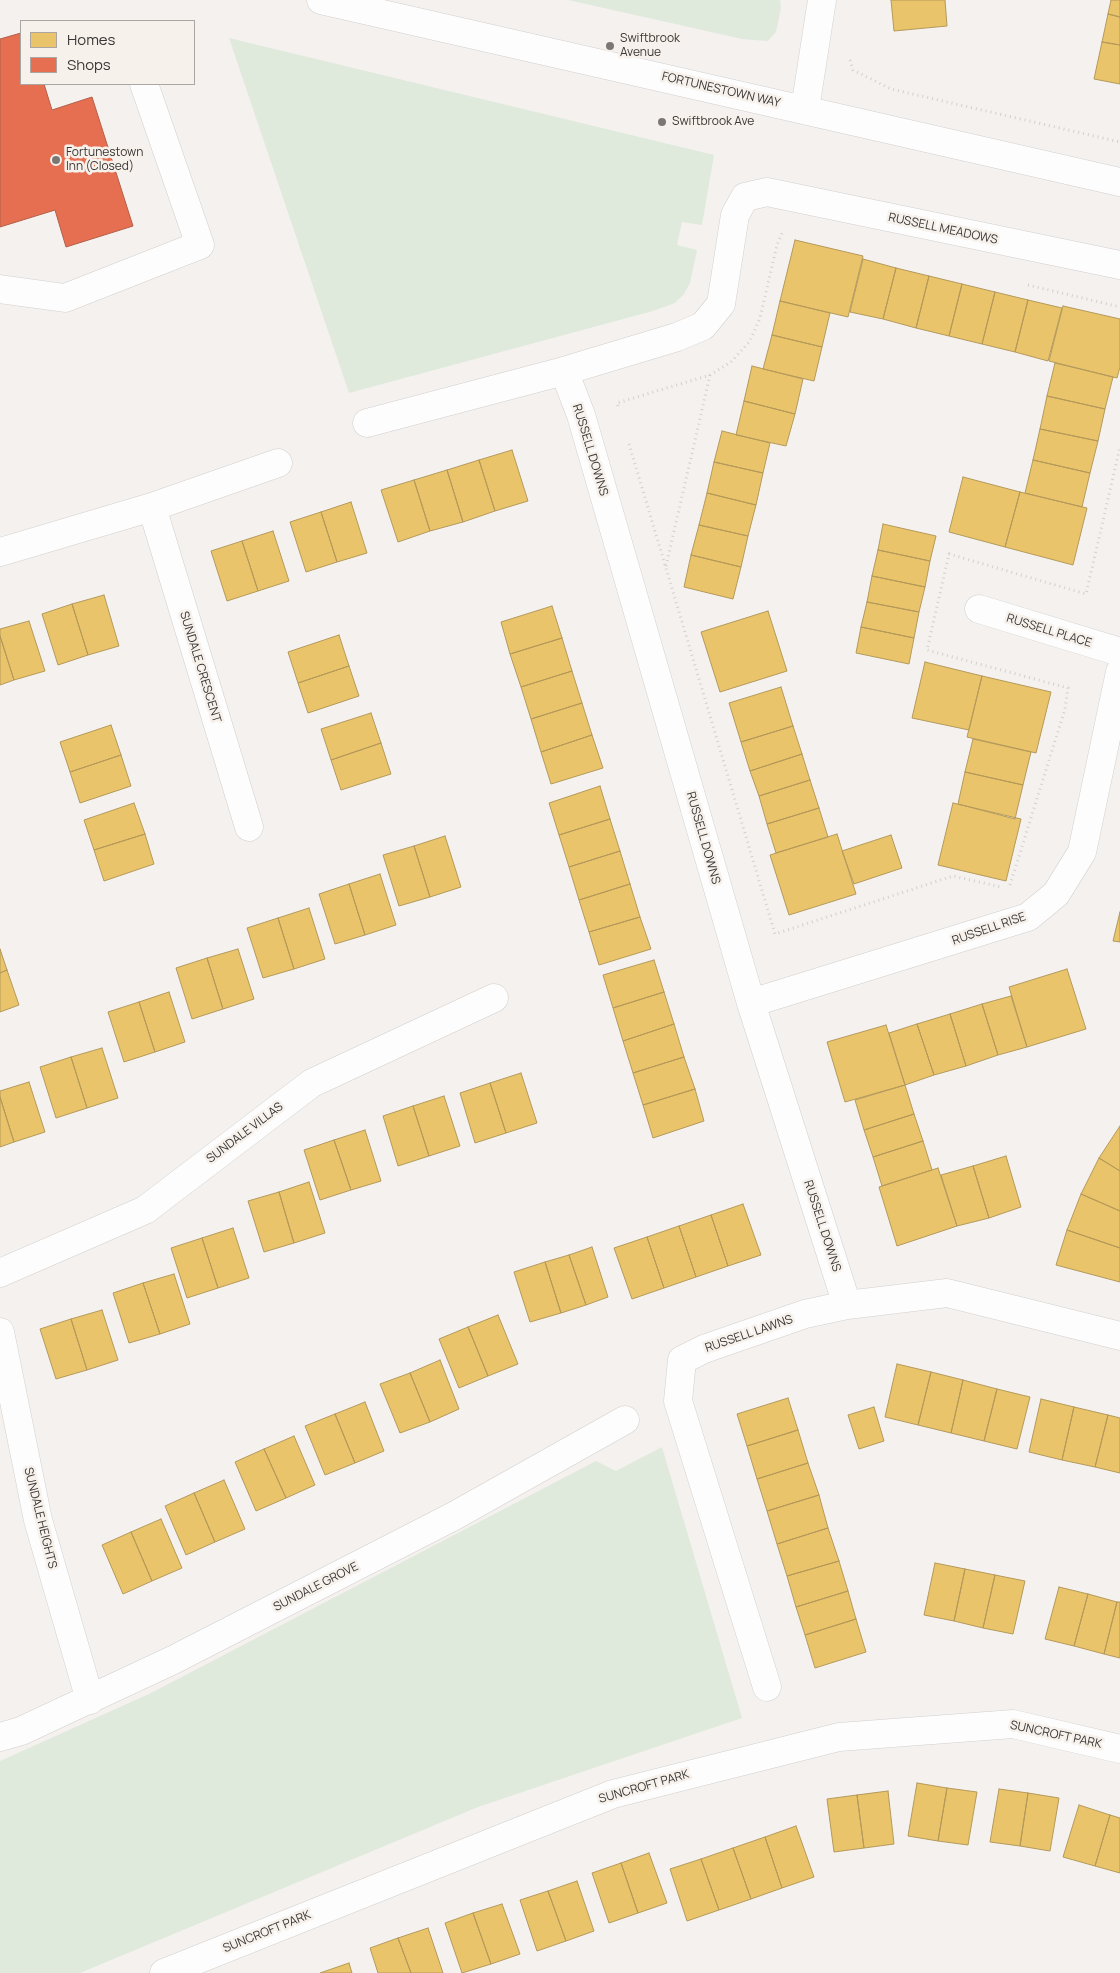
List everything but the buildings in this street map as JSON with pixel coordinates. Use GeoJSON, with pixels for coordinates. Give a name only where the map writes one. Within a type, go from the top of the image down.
{"type":"FeatureCollection","features":[{"type":"Feature","properties":{"kind":"street","name":"FORTUNESTOWN WAY"},"geometry":{"type":"LineString","coordinates":[[321,0],[1120,182]]}},
{"type":"Feature","properties":{"kind":"street"},"geometry":{"type":"LineString","coordinates":[[805,110],[822,0]]}},
{"type":"Feature","properties":{"kind":"street"},"geometry":{"type":"LineString","coordinates":[[0,289],[65,298],[200,246],[144,85]]}},
{"type":"Feature","properties":{"kind":"street","name":"RUSSELL MEADOWS"},"geometry":{"type":"LineString","coordinates":[[564,371],[677,337],[703,326],[721,304],[735,215],[745,197],[767,192],[1120,265]]}},
{"type":"Feature","properties":{"kind":"street"},"geometry":{"type":"LineString","coordinates":[[367,423],[564,371]]}},
{"type":"Feature","properties":{"kind":"street","name":"RUSSELL DOWNS"},"geometry":{"type":"LineString","coordinates":[[564,371],[580,415],[751,1003],[847,1305]]}},
{"type":"Feature","properties":{"kind":"street"},"geometry":{"type":"LineString","coordinates":[[0,552],[152,507],[278,462]]}},
{"type":"Feature","properties":{"kind":"street","name":"SUNDALE CRESCENT"},"geometry":{"type":"LineString","coordinates":[[152,507],[249,827]]}},
{"type":"Feature","properties":{"kind":"street","name":"RUSSELL PLACE"},"geometry":{"type":"LineString","coordinates":[[978,609],[1120,652]]}},
{"type":"Feature","properties":{"kind":"street","name":"RUSSELL RISE"},"geometry":{"type":"LineString","coordinates":[[751,1003],[1028,917],[1056,894],[1082,852],[1120,672]]}},
{"type":"Feature","properties":{"kind":"street","name":"SUNDALE VILLAS"},"geometry":{"type":"LineString","coordinates":[[0,1273],[145,1210],[312,1083],[494,998]]}},
{"type":"Feature","properties":{"kind":"street","name":"RUSSELL LAWNS"},"geometry":{"type":"LineString","coordinates":[[767,1687],[678,1401],[682,1360],[704,1348],[796,1318],[847,1305],[947,1293],[1120,1336]]}},
{"type":"Feature","properties":{"kind":"street","name":"SUNDALE HEIGHTS"},"geometry":{"type":"LineString","coordinates":[[0,1332],[38,1520],[90,1700]]}},
{"type":"Feature","properties":{"kind":"street","name":"SUNDALE GROVE"},"geometry":{"type":"LineString","coordinates":[[0,1737],[21,1731],[173,1660],[454,1516],[625,1420]]}},
{"type":"Feature","properties":{"kind":"street","name":"SUNCROFT PARK"},"geometry":{"type":"LineString","coordinates":[[164,1973],[613,1794],[840,1737],[1013,1724],[1120,1749]]}},
{"type":"Feature","properties":{"kind":"path"},"geometry":{"type":"LineString","coordinates":[[849,55],[853,70],[891,89],[1120,142]]}},
{"type":"Feature","properties":{"kind":"path"},"geometry":{"type":"LineString","coordinates":[[620,412],[617,403],[710,375],[731,362],[750,341],[760,318],[776,245],[786,226]]}},
{"type":"Feature","properties":{"kind":"path"},"geometry":{"type":"LineString","coordinates":[[1024,284],[1120,308]]}},
{"type":"Feature","properties":{"kind":"path"},"geometry":{"type":"LineString","coordinates":[[666,566],[710,375]]}},
{"type":"Feature","properties":{"kind":"path"},"geometry":{"type":"LineString","coordinates":[[628,440],[775,934],[953,876],[1009,888],[1065,709],[1068,688],[927,650],[949,554],[1086,594],[1120,447]]}},
{"type":"Feature","properties":{"kind":"green space"},"geometry":{"type":"Polygon","coordinates":[[[568,0],[780,0],[781,8],[776,32],[768,41],[742,39],[568,0]]]}},
{"type":"Feature","properties":{"kind":"green space"},"geometry":{"type":"Polygon","coordinates":[[[229,38],[714,155],[702,225],[682,222],[677,245],[697,250],[690,283],[684,294],[675,303],[653,311],[349,393],[229,38]]]}},
{"type":"Feature","properties":{"kind":"green space"},"geometry":{"type":"Polygon","coordinates":[[[662,1447],[742,1718],[478,1807],[80,1973],[0,1973],[0,1761],[151,1693],[596,1461],[616,1471],[662,1447]]]}},
{"type":"Feature","properties":{"kind":"place","name":"Swiftbrook Avenue"},"geometry":{"type":"Point","coordinates":[610,46]}},
{"type":"Feature","properties":{"kind":"place","name":"Swiftbrook Ave"},"geometry":{"type":"Point","coordinates":[662,122]}},
{"type":"Feature","properties":{"kind":"place","name":"Fortunestown Inn (Closed)"},"geometry":{"type":"Point","coordinates":[56,160]}}]}
